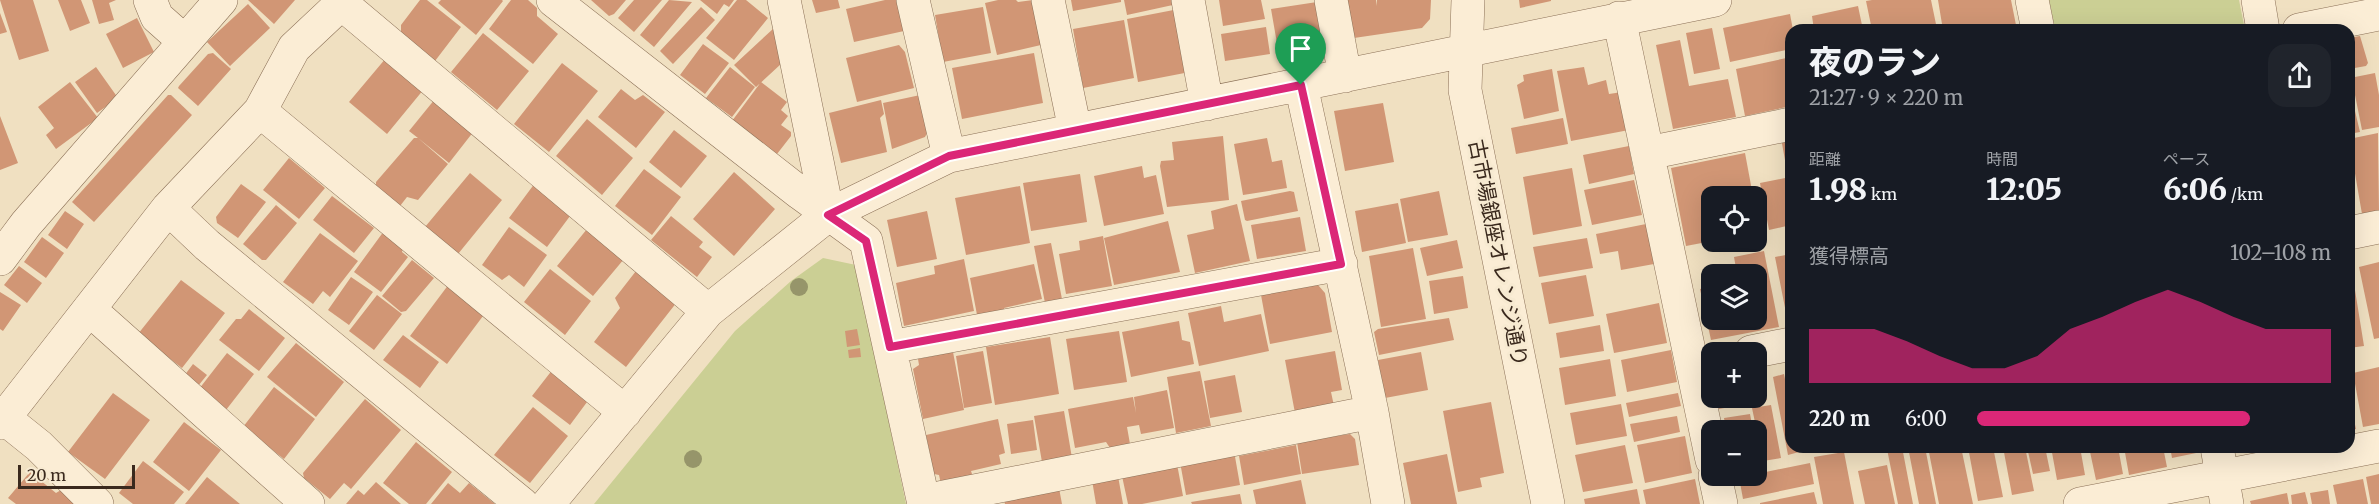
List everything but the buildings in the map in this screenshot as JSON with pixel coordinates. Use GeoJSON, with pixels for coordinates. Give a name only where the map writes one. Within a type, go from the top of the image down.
{"type":"FeatureCollection","features":[{"type":"Feature","properties":{"kind":"street"},"geometry":{"type":"LineString","coordinates":[[150,0],[157,17],[184,41]]}},
{"type":"Feature","properties":{"kind":"street"},"geometry":{"type":"LineString","coordinates":[[0,259],[26,224],[221,0]]}},
{"type":"Feature","properties":{"kind":"street"},"geometry":{"type":"LineString","coordinates":[[553,0],[828,215],[866,241],[924,503],[1372,412]]}},
{"type":"Feature","properties":{"kind":"street"},"geometry":{"type":"LineString","coordinates":[[784,0],[828,215]]}},
{"type":"Feature","properties":{"kind":"street"},"geometry":{"type":"LineString","coordinates":[[913,0],[949,156]]}},
{"type":"Feature","properties":{"kind":"street"},"geometry":{"type":"LineString","coordinates":[[1047,0],[1074,130]]}},
{"type":"Feature","properties":{"kind":"street"},"geometry":{"type":"LineString","coordinates":[[1188,0],[1208,104]]}},
{"type":"Feature","properties":{"kind":"street"},"geometry":{"type":"LineString","coordinates":[[1331,0],[1345,76]]}},
{"type":"Feature","properties":{"kind":"street","name":"古市場銀座オレンジ通り"},"geometry":{"type":"LineString","coordinates":[[1467,0],[1465,90],[1548,504]]}},
{"type":"Feature","properties":{"kind":"street"},"geometry":{"type":"LineString","coordinates":[[548,504],[708,311],[828,215],[949,156],[1715,0]]}},
{"type":"Feature","properties":{"kind":"street"},"geometry":{"type":"LineString","coordinates":[[2032,0],[2037,24]]}},
{"type":"Feature","properties":{"kind":"street"},"geometry":{"type":"LineString","coordinates":[[2258,0],[2263,24]]}},
{"type":"Feature","properties":{"kind":"street"},"geometry":{"type":"LineString","coordinates":[[97,504],[39,446],[2,421],[168,208],[260,111],[294,48],[343,1],[708,311]]}},
{"type":"Feature","properties":{"kind":"street"},"geometry":{"type":"LineString","coordinates":[[2329,24],[2379,14]]}},
{"type":"Feature","properties":{"kind":"street"},"geometry":{"type":"LineString","coordinates":[[1619,18],[1648,153],[1701,363]]}},
{"type":"Feature","properties":{"kind":"street"},"geometry":{"type":"LineString","coordinates":[[1301,85],[1372,412],[1388,504]]}},
{"type":"Feature","properties":{"kind":"street"},"geometry":{"type":"LineString","coordinates":[[260,111],[625,412]]}},
{"type":"Feature","properties":{"kind":"street"},"geometry":{"type":"LineString","coordinates":[[1648,153],[1785,125]]}},
{"type":"Feature","properties":{"kind":"street"},"geometry":{"type":"LineString","coordinates":[[168,208],[207,245],[522,504]]}},
{"type":"Feature","properties":{"kind":"street"},"geometry":{"type":"LineString","coordinates":[[2355,232],[2379,227]]}},
{"type":"Feature","properties":{"kind":"street"},"geometry":{"type":"LineString","coordinates":[[890,347],[1341,264]]}},
{"type":"Feature","properties":{"kind":"street"},"geometry":{"type":"LineString","coordinates":[[89,309],[308,504]]}},
{"type":"Feature","properties":{"kind":"street"},"geometry":{"type":"LineString","coordinates":[[1767,349],[1785,345]]}},
{"type":"Feature","properties":{"kind":"street"},"geometry":{"type":"LineString","coordinates":[[2355,451],[2379,446]]}},
{"type":"Feature","properties":{"kind":"street"},"geometry":{"type":"LineString","coordinates":[[2080,504],[2342,453]]}},
{"type":"Feature","properties":{"kind":"street"},"geometry":{"type":"LineString","coordinates":[[1717,486],[1721,504]]}},
{"type":"Feature","properties":{"kind":"green space"},"geometry":{"type":"Polygon","coordinates":[[[2049,0],[2239,0],[2244,24],[2054,24],[2049,0]]]}},
{"type":"Feature","properties":{"kind":"green space"},"geometry":{"type":"Polygon","coordinates":[[[823,258],[856,265],[906,504],[594,504],[735,331],[791,281],[823,258]]]}},
{"type":"Feature","properties":{"kind":"route"},"geometry":{"type":"LineString","coordinates":[[1301,85],[1341,264],[890,347],[866,241],[828,215],[949,156],[1301,85]]}}]}
